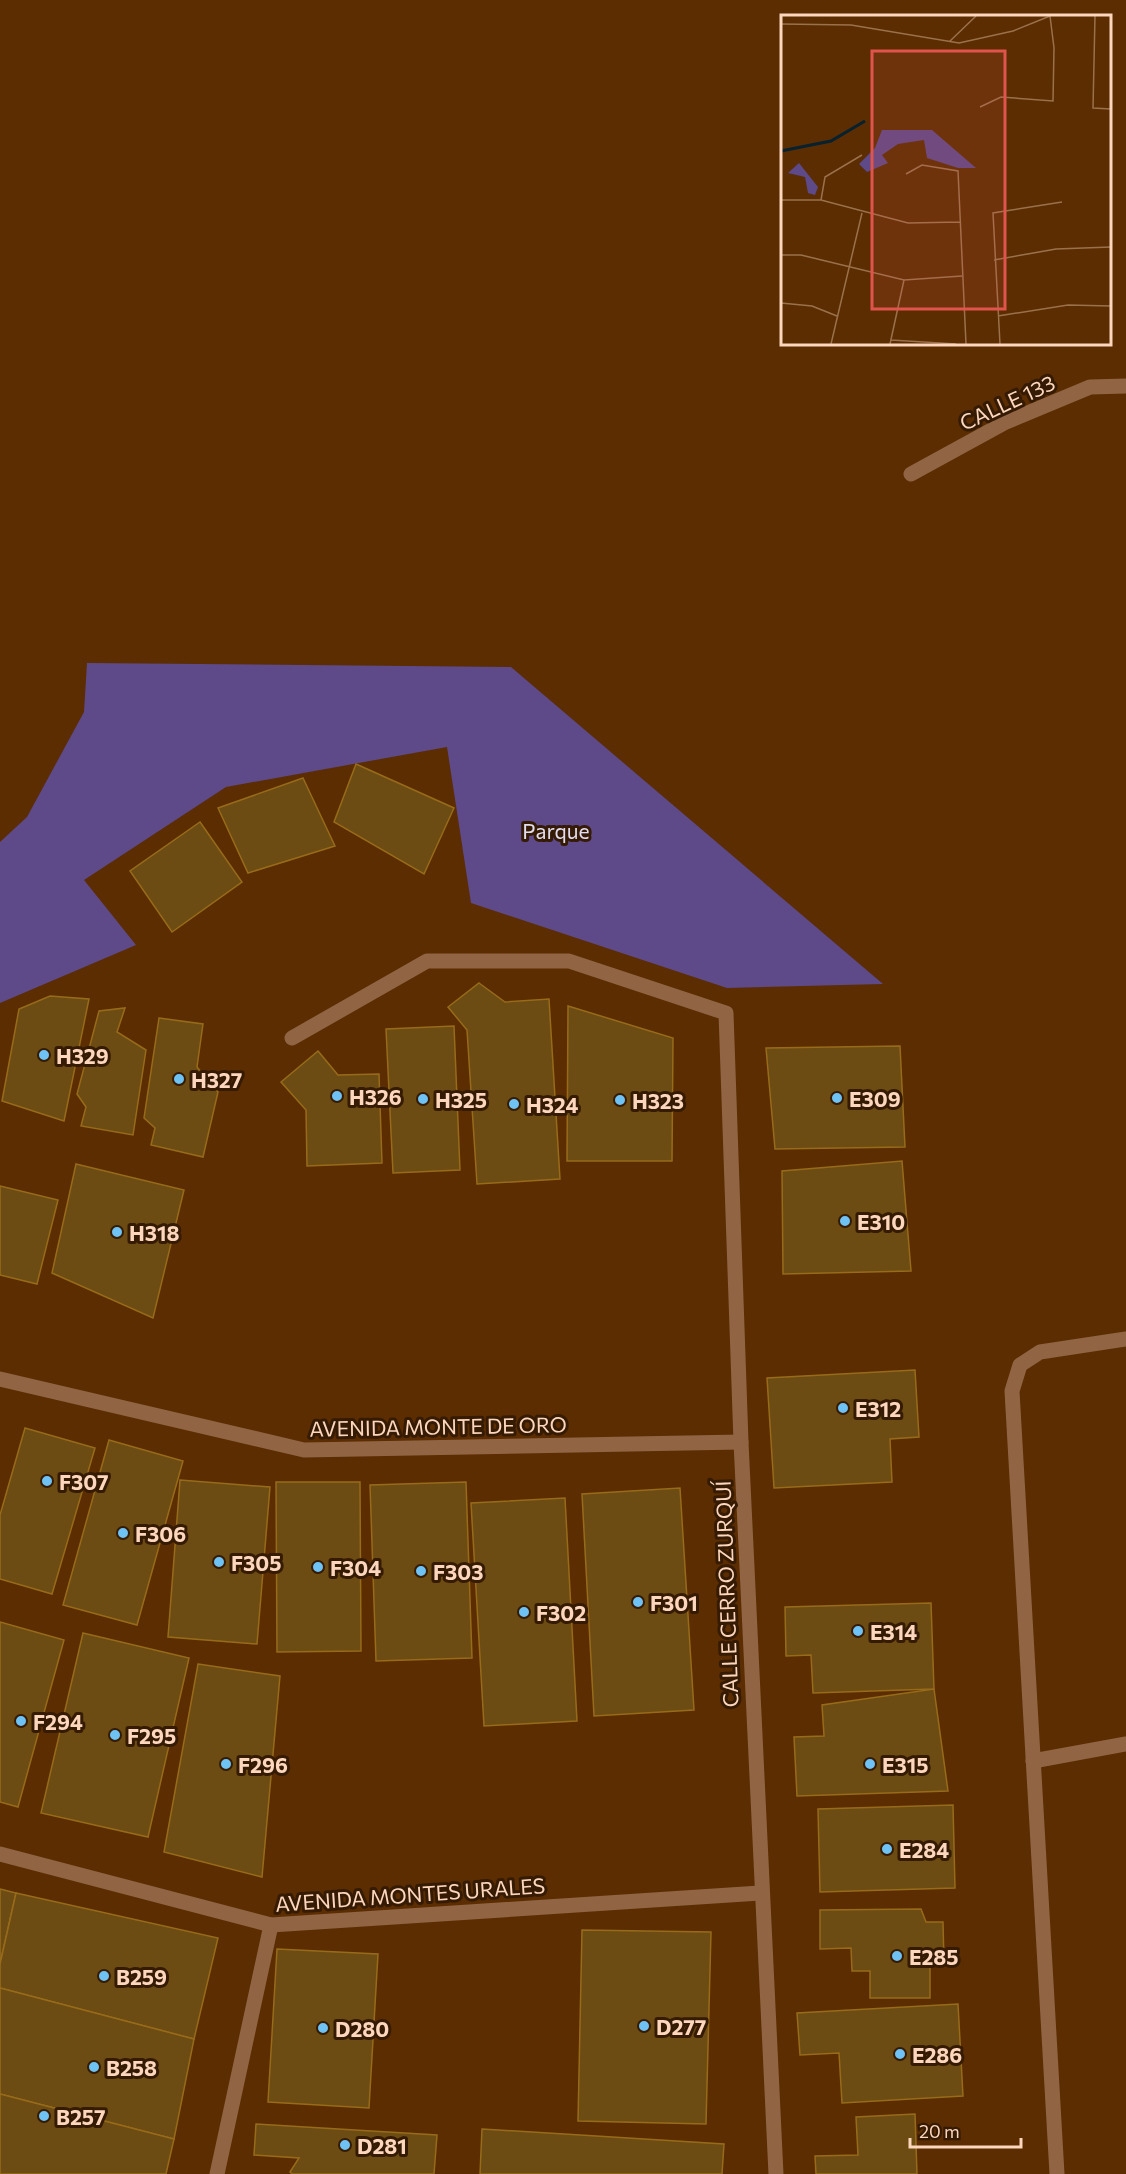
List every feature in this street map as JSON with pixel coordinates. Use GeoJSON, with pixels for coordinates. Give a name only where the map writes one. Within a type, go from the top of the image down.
{"type":"FeatureCollection","features":[{"type":"Feature","properties":{"kind":"street","name":"CALLE 133"},"geometry":{"type":"LineString","coordinates":[[911,474],[1006,422],[1090,387],[1126,386]]}},
{"type":"Feature","properties":{"kind":"street","name":"CALLE CERRO ZURQUÍ"},"geometry":{"type":"LineString","coordinates":[[292,1038],[427,960],[569,960],[726,1013],[760,1893],[776,2174]]}},
{"type":"Feature","properties":{"kind":"street"},"geometry":{"type":"LineString","coordinates":[[1057,2174],[1012,1391],[1020,1365],[1040,1352],[1126,1339]]}},
{"type":"Feature","properties":{"kind":"street","name":"AVENIDA MONTE DE ORO"},"geometry":{"type":"LineString","coordinates":[[0,1379],[304,1450],[741,1442]]}},
{"type":"Feature","properties":{"kind":"street"},"geometry":{"type":"LineString","coordinates":[[1032,1761],[1126,1744]]}},
{"type":"Feature","properties":{"kind":"street","name":"AVENIDA MONTES URALES"},"geometry":{"type":"LineString","coordinates":[[0,1854],[271,1925],[760,1893]]}},
{"type":"Feature","properties":{"kind":"street"},"geometry":{"type":"LineString","coordinates":[[217,2174],[271,1925]]}},
{"type":"Feature","properties":{"kind":"green space","name":"Parque"},"geometry":{"type":"Polygon","coordinates":[[[87,663],[511,667],[883,984],[727,988],[471,903],[447,747],[226,787],[84,880],[136,945],[0,1003],[0,842],[27,817],[84,712],[87,663]]]}},
{"type":"Feature","properties":{"kind":"building"},"geometry":{"type":"Polygon","coordinates":[[[356,764],[454,808],[424,874],[334,822],[356,764]]]}},
{"type":"Feature","properties":{"kind":"building"},"geometry":{"type":"Polygon","coordinates":[[[303,778],[335,846],[248,873],[218,808],[303,778]]]}},
{"type":"Feature","properties":{"kind":"building"},"geometry":{"type":"Polygon","coordinates":[[[200,822],[242,882],[172,932],[130,871],[200,822]]]}},
{"type":"Feature","properties":{"kind":"building","name":"H324"},"geometry":{"type":"Polygon","coordinates":[[[479,983],[505,1002],[549,999],[560,1179],[477,1184],[467,1030],[448,1007],[479,983]]]}},
{"type":"Feature","properties":{"kind":"building","name":"H329"},"geometry":{"type":"Polygon","coordinates":[[[50,996],[89,999],[64,1121],[2,1101],[19,1009],[50,996]]]}},
{"type":"Feature","properties":{"kind":"building","name":"H323"},"geometry":{"type":"Polygon","coordinates":[[[568,1006],[673,1038],[672,1161],[567,1161],[568,1006]]]}},
{"type":"Feature","properties":{"kind":"building"},"geometry":{"type":"Polygon","coordinates":[[[125,1008],[117,1032],[146,1050],[133,1135],[81,1126],[86,1107],[77,1094],[99,1011],[125,1008]]]}},
{"type":"Feature","properties":{"kind":"building","name":"H327"},"geometry":{"type":"Polygon","coordinates":[[[159,1018],[203,1024],[197,1067],[218,1092],[203,1157],[151,1145],[155,1128],[144,1118],[159,1018]]]}},
{"type":"Feature","properties":{"kind":"building","name":"H325"},"geometry":{"type":"Polygon","coordinates":[[[454,1026],[460,1170],[393,1173],[386,1029],[454,1026]]]}},
{"type":"Feature","properties":{"kind":"building","name":"E309"},"geometry":{"type":"Polygon","coordinates":[[[900,1046],[905,1147],[775,1149],[766,1048],[900,1046]]]}},
{"type":"Feature","properties":{"kind":"building","name":"H326"},"geometry":{"type":"Polygon","coordinates":[[[318,1051],[338,1075],[379,1074],[382,1163],[307,1166],[306,1110],[281,1082],[318,1051]]]}},
{"type":"Feature","properties":{"kind":"building","name":"E310"},"geometry":{"type":"Polygon","coordinates":[[[902,1161],[911,1271],[783,1274],[782,1171],[902,1161]]]}},
{"type":"Feature","properties":{"kind":"building","name":"H318"},"geometry":{"type":"Polygon","coordinates":[[[76,1164],[184,1190],[153,1318],[52,1273],[76,1164]]]}},
{"type":"Feature","properties":{"kind":"building"},"geometry":{"type":"Polygon","coordinates":[[[0,1186],[58,1200],[37,1284],[0,1275],[0,1186]]]}},
{"type":"Feature","properties":{"kind":"building","name":"E312"},"geometry":{"type":"Polygon","coordinates":[[[915,1370],[919,1437],[890,1439],[892,1482],[774,1488],[767,1378],[915,1370]]]}},
{"type":"Feature","properties":{"kind":"building","name":"F307"},"geometry":{"type":"Polygon","coordinates":[[[25,1428],[95,1448],[52,1594],[0,1579],[0,1515],[25,1428]]]}},
{"type":"Feature","properties":{"kind":"building","name":"F306"},"geometry":{"type":"Polygon","coordinates":[[[109,1440],[183,1461],[137,1625],[63,1605],[109,1440]]]}},
{"type":"Feature","properties":{"kind":"building","name":"F305"},"geometry":{"type":"Polygon","coordinates":[[[180,1480],[270,1487],[257,1644],[168,1637],[180,1480]]]}},
{"type":"Feature","properties":{"kind":"building","name":"F304"},"geometry":{"type":"Polygon","coordinates":[[[276,1482],[360,1482],[361,1651],[277,1652],[276,1482]]]}},
{"type":"Feature","properties":{"kind":"building","name":"F303"},"geometry":{"type":"Polygon","coordinates":[[[466,1482],[472,1658],[376,1661],[370,1485],[466,1482]]]}},
{"type":"Feature","properties":{"kind":"building","name":"F301"},"geometry":{"type":"Polygon","coordinates":[[[680,1488],[694,1710],[594,1716],[582,1494],[680,1488]]]}},
{"type":"Feature","properties":{"kind":"building","name":"F302"},"geometry":{"type":"Polygon","coordinates":[[[565,1498],[577,1721],[484,1726],[471,1503],[565,1498]]]}},
{"type":"Feature","properties":{"kind":"building","name":"E314"},"geometry":{"type":"Polygon","coordinates":[[[931,1603],[934,1689],[813,1693],[811,1655],[786,1656],[785,1607],[931,1603]]]}},
{"type":"Feature","properties":{"kind":"building","name":"F294"},"geometry":{"type":"Polygon","coordinates":[[[0,1622],[64,1640],[18,1807],[0,1802],[0,1622]]]}},
{"type":"Feature","properties":{"kind":"building","name":"F295"},"geometry":{"type":"Polygon","coordinates":[[[83,1633],[189,1658],[148,1837],[41,1813],[83,1633]]]}},
{"type":"Feature","properties":{"kind":"building","name":"F296"},"geometry":{"type":"Polygon","coordinates":[[[198,1664],[280,1676],[262,1877],[164,1852],[198,1664]]]}},
{"type":"Feature","properties":{"kind":"building","name":"E315"},"geometry":{"type":"Polygon","coordinates":[[[934,1689],[948,1791],[797,1796],[794,1737],[824,1736],[822,1705],[934,1689]]]}},
{"type":"Feature","properties":{"kind":"building","name":"E284"},"geometry":{"type":"Polygon","coordinates":[[[953,1805],[955,1888],[820,1892],[818,1809],[953,1805]]]}},
{"type":"Feature","properties":{"kind":"building"},"geometry":{"type":"Polygon","coordinates":[[[0,1889],[16,1893],[0,1964],[0,1889]]]}},
{"type":"Feature","properties":{"kind":"building","name":"B259"},"geometry":{"type":"Polygon","coordinates":[[[16,1893],[218,1938],[194,2039],[0,1988],[0,1964],[16,1893]]]}},
{"type":"Feature","properties":{"kind":"building","name":"E285"},"geometry":{"type":"Polygon","coordinates":[[[921,1909],[926,1922],[943,1922],[944,1963],[930,1964],[930,1998],[870,1998],[870,1971],[852,1971],[851,1948],[820,1949],[820,1910],[921,1909]]]}},
{"type":"Feature","properties":{"kind":"building","name":"D277"},"geometry":{"type":"Polygon","coordinates":[[[582,1930],[711,1932],[706,2124],[578,2121],[582,1930]]]}},
{"type":"Feature","properties":{"kind":"building","name":"D280"},"geometry":{"type":"Polygon","coordinates":[[[277,1949],[378,1954],[369,2108],[268,2102],[277,1949]]]}},
{"type":"Feature","properties":{"kind":"building","name":"B258"},"geometry":{"type":"Polygon","coordinates":[[[0,1988],[194,2039],[174,2139],[0,2094],[0,1988]]]}},
{"type":"Feature","properties":{"kind":"building","name":"E286"},"geometry":{"type":"Polygon","coordinates":[[[958,2004],[963,2096],[842,2103],[839,2053],[800,2055],[797,2013],[958,2004]]]}},
{"type":"Feature","properties":{"kind":"building","name":"B257"},"geometry":{"type":"Polygon","coordinates":[[[0,2094],[174,2139],[166,2174],[0,2174],[0,2094]]]}},
{"type":"Feature","properties":{"kind":"building"},"geometry":{"type":"Polygon","coordinates":[[[915,2114],[917,2174],[816,2174],[815,2156],[858,2155],[856,2117],[915,2114]]]}},
{"type":"Feature","properties":{"kind":"building","name":"D281"},"geometry":{"type":"Polygon","coordinates":[[[256,2124],[437,2135],[434,2174],[292,2174],[290,2172],[299,2158],[254,2155],[256,2124]]]}},
{"type":"Feature","properties":{"kind":"building"},"geometry":{"type":"Polygon","coordinates":[[[482,2129],[724,2144],[722,2174],[480,2174],[482,2129]]]}},
{"type":"Feature","properties":{"kind":"place","name":"H329"},"geometry":{"type":"Point","coordinates":[44,1055]}},
{"type":"Feature","properties":{"kind":"place","name":"H327"},"geometry":{"type":"Point","coordinates":[179,1079]}},
{"type":"Feature","properties":{"kind":"place","name":"H326"},"geometry":{"type":"Point","coordinates":[337,1096]}},
{"type":"Feature","properties":{"kind":"place","name":"E309"},"geometry":{"type":"Point","coordinates":[837,1098]}},
{"type":"Feature","properties":{"kind":"place","name":"H325"},"geometry":{"type":"Point","coordinates":[423,1099]}},
{"type":"Feature","properties":{"kind":"place","name":"H323"},"geometry":{"type":"Point","coordinates":[620,1100]}},
{"type":"Feature","properties":{"kind":"place","name":"H324"},"geometry":{"type":"Point","coordinates":[514,1104]}},
{"type":"Feature","properties":{"kind":"place","name":"E310"},"geometry":{"type":"Point","coordinates":[845,1221]}},
{"type":"Feature","properties":{"kind":"place","name":"H318"},"geometry":{"type":"Point","coordinates":[117,1232]}},
{"type":"Feature","properties":{"kind":"place","name":"E312"},"geometry":{"type":"Point","coordinates":[843,1408]}},
{"type":"Feature","properties":{"kind":"place","name":"F307"},"geometry":{"type":"Point","coordinates":[47,1481]}},
{"type":"Feature","properties":{"kind":"place","name":"F306"},"geometry":{"type":"Point","coordinates":[123,1533]}},
{"type":"Feature","properties":{"kind":"place","name":"F305"},"geometry":{"type":"Point","coordinates":[219,1562]}},
{"type":"Feature","properties":{"kind":"place","name":"F304"},"geometry":{"type":"Point","coordinates":[318,1567]}},
{"type":"Feature","properties":{"kind":"place","name":"F303"},"geometry":{"type":"Point","coordinates":[421,1571]}},
{"type":"Feature","properties":{"kind":"place","name":"F301"},"geometry":{"type":"Point","coordinates":[638,1602]}},
{"type":"Feature","properties":{"kind":"place","name":"F302"},"geometry":{"type":"Point","coordinates":[524,1612]}},
{"type":"Feature","properties":{"kind":"place","name":"E314"},"geometry":{"type":"Point","coordinates":[858,1631]}},
{"type":"Feature","properties":{"kind":"place","name":"F294"},"geometry":{"type":"Point","coordinates":[21,1721]}},
{"type":"Feature","properties":{"kind":"place","name":"F295"},"geometry":{"type":"Point","coordinates":[115,1735]}},
{"type":"Feature","properties":{"kind":"place","name":"F296"},"geometry":{"type":"Point","coordinates":[226,1764]}},
{"type":"Feature","properties":{"kind":"place","name":"E315"},"geometry":{"type":"Point","coordinates":[870,1764]}},
{"type":"Feature","properties":{"kind":"place","name":"E284"},"geometry":{"type":"Point","coordinates":[887,1849]}},
{"type":"Feature","properties":{"kind":"place","name":"E285"},"geometry":{"type":"Point","coordinates":[897,1956]}},
{"type":"Feature","properties":{"kind":"place","name":"B259"},"geometry":{"type":"Point","coordinates":[104,1976]}},
{"type":"Feature","properties":{"kind":"place","name":"D277"},"geometry":{"type":"Point","coordinates":[644,2026]}},
{"type":"Feature","properties":{"kind":"place","name":"D280"},"geometry":{"type":"Point","coordinates":[323,2028]}},
{"type":"Feature","properties":{"kind":"place","name":"E286"},"geometry":{"type":"Point","coordinates":[900,2054]}},
{"type":"Feature","properties":{"kind":"place","name":"B258"},"geometry":{"type":"Point","coordinates":[94,2067]}},
{"type":"Feature","properties":{"kind":"place","name":"B257"},"geometry":{"type":"Point","coordinates":[44,2116]}},
{"type":"Feature","properties":{"kind":"place","name":"D281"},"geometry":{"type":"Point","coordinates":[345,2145]}}]}
